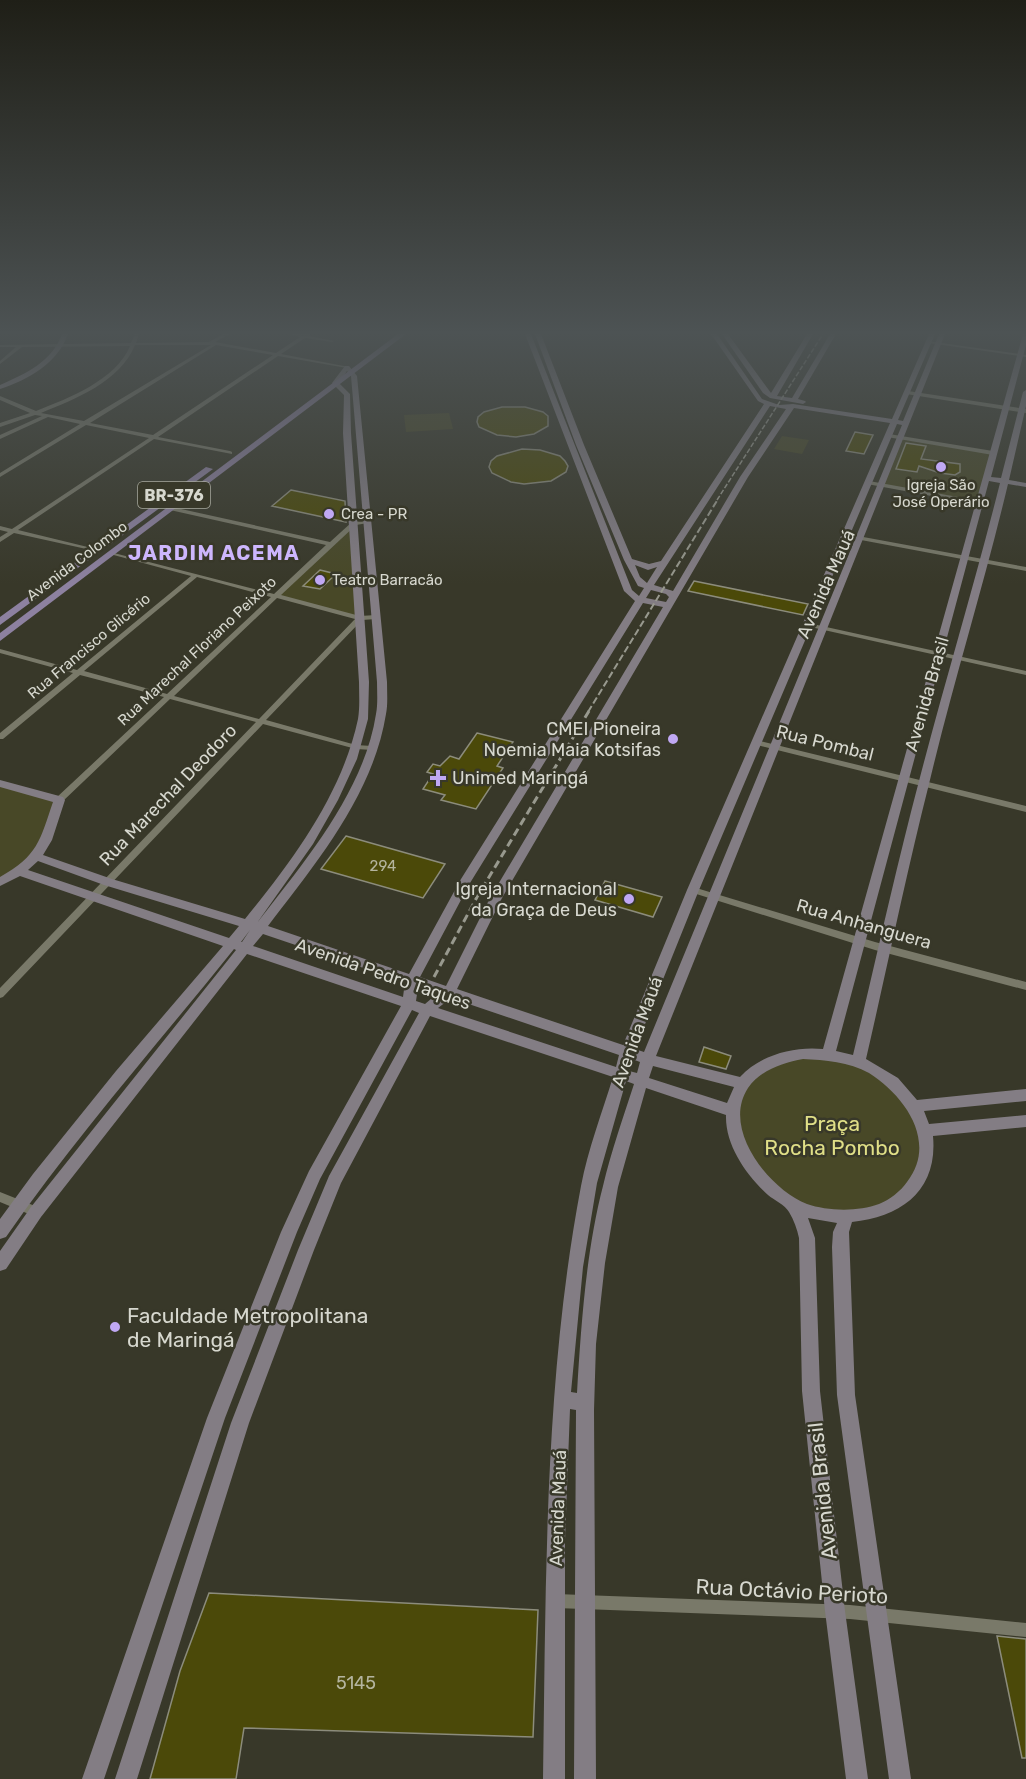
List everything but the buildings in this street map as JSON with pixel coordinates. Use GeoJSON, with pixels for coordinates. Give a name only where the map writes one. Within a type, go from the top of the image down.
{"type":"FeatureCollection","features":[{"type":"Feature","properties":{"kind":"main road","name":"Avenida Colombo"},"geometry":{"type":"LineString","coordinates":[[0,638],[171,509],[181,495],[230,453],[285,417]]}},
{"type":"Feature","properties":{"kind":"main road","name":"Avenida Colombo"},"geometry":{"type":"LineString","coordinates":[[0,622],[98,551],[181,495],[286,417]]}},
{"type":"Feature","properties":{"kind":"main road"},"geometry":{"type":"LineString","coordinates":[[305,858],[356,747],[364,716],[364,682],[347,417]]}},
{"type":"Feature","properties":{"kind":"main road"},"geometry":{"type":"LineString","coordinates":[[0,1264],[36,1212],[189,1016],[237,946],[346,807],[367,764],[381,714],[382,682],[356,417]]}},
{"type":"Feature","properties":{"kind":"main road"},"geometry":{"type":"LineString","coordinates":[[559,417],[628,591],[644,601],[668,600]]}},
{"type":"Feature","properties":{"kind":"main road"},"geometry":{"type":"LineString","coordinates":[[569,417],[628,560],[641,584],[653,587],[668,600]]}},
{"type":"Feature","properties":{"kind":"main road"},"geometry":{"type":"LineString","coordinates":[[93,1779],[216,1418],[314,1176],[409,1004],[412,980],[465,882],[653,587],[664,563],[761,417]]}},
{"type":"Feature","properties":{"kind":"main road"},"geometry":{"type":"LineString","coordinates":[[126,1779],[240,1423],[334,1182],[427,1010],[449,992],[496,898],[668,600],[783,417]]}},
{"type":"Feature","properties":{"kind":"main road"},"geometry":{"type":"LineString","coordinates":[[883,417],[902,420]]}},
{"type":"Feature","properties":{"kind":"main road","name":"Avenida Mauá"},"geometry":{"type":"LineString","coordinates":[[554,1779],[562,1400],[575,1267],[589,1183],[627,1052],[693,890],[847,536],[875,484],[903,417]]}},
{"type":"Feature","properties":{"kind":"main road","name":"Avenida Brasil"},"geometry":{"type":"LineString","coordinates":[[828,1054],[1003,417]]}},
{"type":"Feature","properties":{"kind":"main road","name":"Avenida Brasil"},"geometry":{"type":"LineString","coordinates":[[858,1062],[923,785],[1022,417]]}},
{"type":"Feature","properties":{"kind":"main road"},"geometry":{"type":"LineString","coordinates":[[562,424],[572,424]]}},
{"type":"Feature","properties":{"kind":"main road"},"geometry":{"type":"LineString","coordinates":[[347,437],[359,436]]}},
{"type":"Feature","properties":{"kind":"main road"},"geometry":{"type":"LineString","coordinates":[[987,475],[1026,485]]}},
{"type":"Feature","properties":{"kind":"main road"},"geometry":{"type":"LineString","coordinates":[[1005,478],[1026,478]]}},
{"type":"Feature","properties":{"kind":"main road","name":"Avenida Mauá"},"geometry":{"type":"LineString","coordinates":[[585,1779],[584,1603],[588,1344],[597,1263],[610,1187],[648,1059],[860,538],[875,484]]}},
{"type":"Feature","properties":{"kind":"main road"},"geometry":{"type":"LineString","coordinates":[[602,524],[613,523]]}},
{"type":"Feature","properties":{"kind":"main road"},"geometry":{"type":"LineString","coordinates":[[628,560],[648,567],[664,563]]}},
{"type":"Feature","properties":{"kind":"main road"},"geometry":{"type":"LineString","coordinates":[[42,592],[53,598]]}},
{"type":"Feature","properties":{"kind":"main road"},"geometry":{"type":"LineString","coordinates":[[32,599],[44,604]]}},
{"type":"Feature","properties":{"kind":"main road"},"geometry":{"type":"LineString","coordinates":[[0,783],[59,800],[38,857],[21,872],[0,882]]}},
{"type":"Feature","properties":{"kind":"main road","name":"Avenida Pedro Taques"},"geometry":{"type":"LineString","coordinates":[[38,857],[108,882],[253,926],[648,1059],[743,1084]]}},
{"type":"Feature","properties":{"kind":"main road","name":"Avenida Pedro Taques"},"geometry":{"type":"LineString","coordinates":[[21,872],[733,1111]]}},
{"type":"Feature","properties":{"kind":"main road"},"geometry":{"type":"LineString","coordinates":[[0,1232],[108,1090],[175,1011],[237,946]]}},
{"type":"Feature","properties":{"kind":"main road"},"geometry":{"type":"LineString","coordinates":[[175,1011],[189,1016]]}},
{"type":"Feature","properties":{"kind":"main road"},"geometry":{"type":"LineString","coordinates":[[803,1053],[828,1054],[858,1062],[890,1080],[914,1106],[925,1131],[928,1153],[922,1179],[905,1199],[879,1212],[847,1216],[819,1214],[793,1204],[756,1174],[743,1154],[736,1133],[733,1111],[743,1084],[756,1071],[777,1059],[803,1053]]}},
{"type":"Feature","properties":{"kind":"main road"},"geometry":{"type":"LineString","coordinates":[[914,1106],[1026,1095]]}},
{"type":"Feature","properties":{"kind":"main road"},"geometry":{"type":"LineString","coordinates":[[925,1131],[1026,1121]]}},
{"type":"Feature","properties":{"kind":"main road"},"geometry":{"type":"LineString","coordinates":[[314,1176],[334,1182]]}},
{"type":"Feature","properties":{"kind":"main road","name":"Avenida Brasil"},"geometry":{"type":"LineString","coordinates":[[793,1204],[802,1221],[807,1238],[811,1391],[835,1611],[857,1779]]}},
{"type":"Feature","properties":{"kind":"main road","name":"Avenida Brasil"},"geometry":{"type":"LineString","coordinates":[[847,1216],[841,1232],[840,1247],[846,1395],[875,1615],[900,1779]]}},
{"type":"Feature","properties":{"kind":"main road"},"geometry":{"type":"LineString","coordinates":[[562,1400],[586,1402]]}},
{"type":"Feature","properties":{"kind":"street"},"geometry":{"type":"LineString","coordinates":[[0,425],[23,417]]}},
{"type":"Feature","properties":{"kind":"street"},"geometry":{"type":"LineString","coordinates":[[0,437],[46,417]]}},
{"type":"Feature","properties":{"kind":"street"},"geometry":{"type":"LineString","coordinates":[[52,417],[230,453]]}},
{"type":"Feature","properties":{"kind":"street"},"geometry":{"type":"LineString","coordinates":[[0,475],[94,417]]}},
{"type":"Feature","properties":{"kind":"street"},"geometry":{"type":"LineString","coordinates":[[0,540],[184,417]]}},
{"type":"Feature","properties":{"kind":"street"},"geometry":{"type":"LineString","coordinates":[[895,437],[993,453]]}},
{"type":"Feature","properties":{"kind":"street"},"geometry":{"type":"LineString","coordinates":[[875,484],[980,502]]}},
{"type":"Feature","properties":{"kind":"street"},"geometry":{"type":"LineString","coordinates":[[171,509],[332,543]]}},
{"type":"Feature","properties":{"kind":"street"},"geometry":{"type":"LineString","coordinates":[[354,523],[366,522]]}},
{"type":"Feature","properties":{"kind":"street","name":"Rua Marechal Floriano Peixoto"},"geometry":{"type":"LineString","coordinates":[[59,800],[354,523]]}},
{"type":"Feature","properties":{"kind":"street"},"geometry":{"type":"LineString","coordinates":[[0,528],[98,551]]}},
{"type":"Feature","properties":{"kind":"street"},"geometry":{"type":"LineString","coordinates":[[847,536],[1026,569]]}},
{"type":"Feature","properties":{"kind":"street"},"geometry":{"type":"LineString","coordinates":[[112,553],[360,618],[376,617]]}},
{"type":"Feature","properties":{"kind":"street","name":"Rua Francisco Glicério"},"geometry":{"type":"LineString","coordinates":[[0,738],[196,575]]}},
{"type":"Feature","properties":{"kind":"street","name":"Rua Marechal Deodoro"},"geometry":{"type":"LineString","coordinates":[[0,994],[360,618]]}},
{"type":"Feature","properties":{"kind":"street"},"geometry":{"type":"LineString","coordinates":[[808,625],[1026,673]]}},
{"type":"Feature","properties":{"kind":"street"},"geometry":{"type":"LineString","coordinates":[[0,651],[356,747],[372,748]]}},
{"type":"Feature","properties":{"kind":"street","name":"Rua Pombal"},"geometry":{"type":"LineString","coordinates":[[756,742],[1026,809]]}},
{"type":"Feature","properties":{"kind":"street","name":"Rua Anhanguera"},"geometry":{"type":"LineString","coordinates":[[693,890],[859,941],[1026,986]]}},
{"type":"Feature","properties":{"kind":"street"},"geometry":{"type":"LineString","coordinates":[[0,1197],[36,1212]]}},
{"type":"Feature","properties":{"kind":"street","name":"Rua Octávio Perioto"},"geometry":{"type":"LineString","coordinates":[[556,1601],[835,1611],[1026,1630]]}},
{"type":"Feature","properties":{"kind":"green space"},"geometry":{"type":"Polygon","coordinates":[[[404,417],[450,417],[453,429],[406,432],[404,417]]]}},
{"type":"Feature","properties":{"kind":"green space"},"geometry":{"type":"Polygon","coordinates":[[[782,436],[809,440],[802,454],[774,449],[782,436]]]}},
{"type":"Feature","properties":{"kind":"green space"},"geometry":{"type":"Polygon","coordinates":[[[900,438],[993,453],[980,503],[880,485],[900,438]]]}},
{"type":"Feature","properties":{"kind":"green space"},"geometry":{"type":"Polygon","coordinates":[[[354,523],[360,618],[275,596],[354,523]]]}},
{"type":"Feature","properties":{"kind":"green space"},"geometry":{"type":"Polygon","coordinates":[[[0,783],[59,800],[38,857],[0,882],[0,783]]]}},
{"type":"Feature","properties":{"kind":"green space","name":"Praça Rocha Pombo"},"geometry":{"type":"Polygon","coordinates":[[[845,1057],[903,1092],[928,1153],[905,1199],[847,1216],[793,1204],[743,1154],[737,1098],[743,1084],[777,1059],[845,1057]]]}},
{"type":"Feature","properties":{"kind":"railway"},"geometry":{"type":"LineString","coordinates":[[717,500],[770,417]]}},
{"type":"Feature","properties":{"kind":"railway"},"geometry":{"type":"LineString","coordinates":[[588,712],[718,499]]}},
{"type":"Feature","properties":{"kind":"railway"},"geometry":{"type":"LineString","coordinates":[[434,977],[477,897],[589,711]]}},
{"type":"Feature","properties":{"kind":"place","name":"Igreja São José Operário"},"geometry":{"type":"Point","coordinates":[941,467]}},
{"type":"Feature","properties":{"kind":"place","name":"Crea - PR"},"geometry":{"type":"Point","coordinates":[329,514]}},
{"type":"Feature","properties":{"kind":"place","name":"Teatro Barracão"},"geometry":{"type":"Point","coordinates":[320,580]}},
{"type":"Feature","properties":{"kind":"place","name":"CMEI Pioneira Noemia Maia Kotsifas"},"geometry":{"type":"Point","coordinates":[673,739]}},
{"type":"Feature","properties":{"kind":"place","name":"Unimed Maringá"},"geometry":{"type":"Point","coordinates":[438,778]}},
{"type":"Feature","properties":{"kind":"place","name":"Igreja Internacional da Graça de Deus"},"geometry":{"type":"Point","coordinates":[629,899]}},
{"type":"Feature","properties":{"kind":"place","name":"Faculdade Metropolitana de Maringá"},"geometry":{"type":"Point","coordinates":[115,1327]}},
{"type":"Feature","properties":{"kind":"district","name":"JARDIM ACEMA"},"geometry":{"type":"Point","coordinates":[214,553]}}]}
